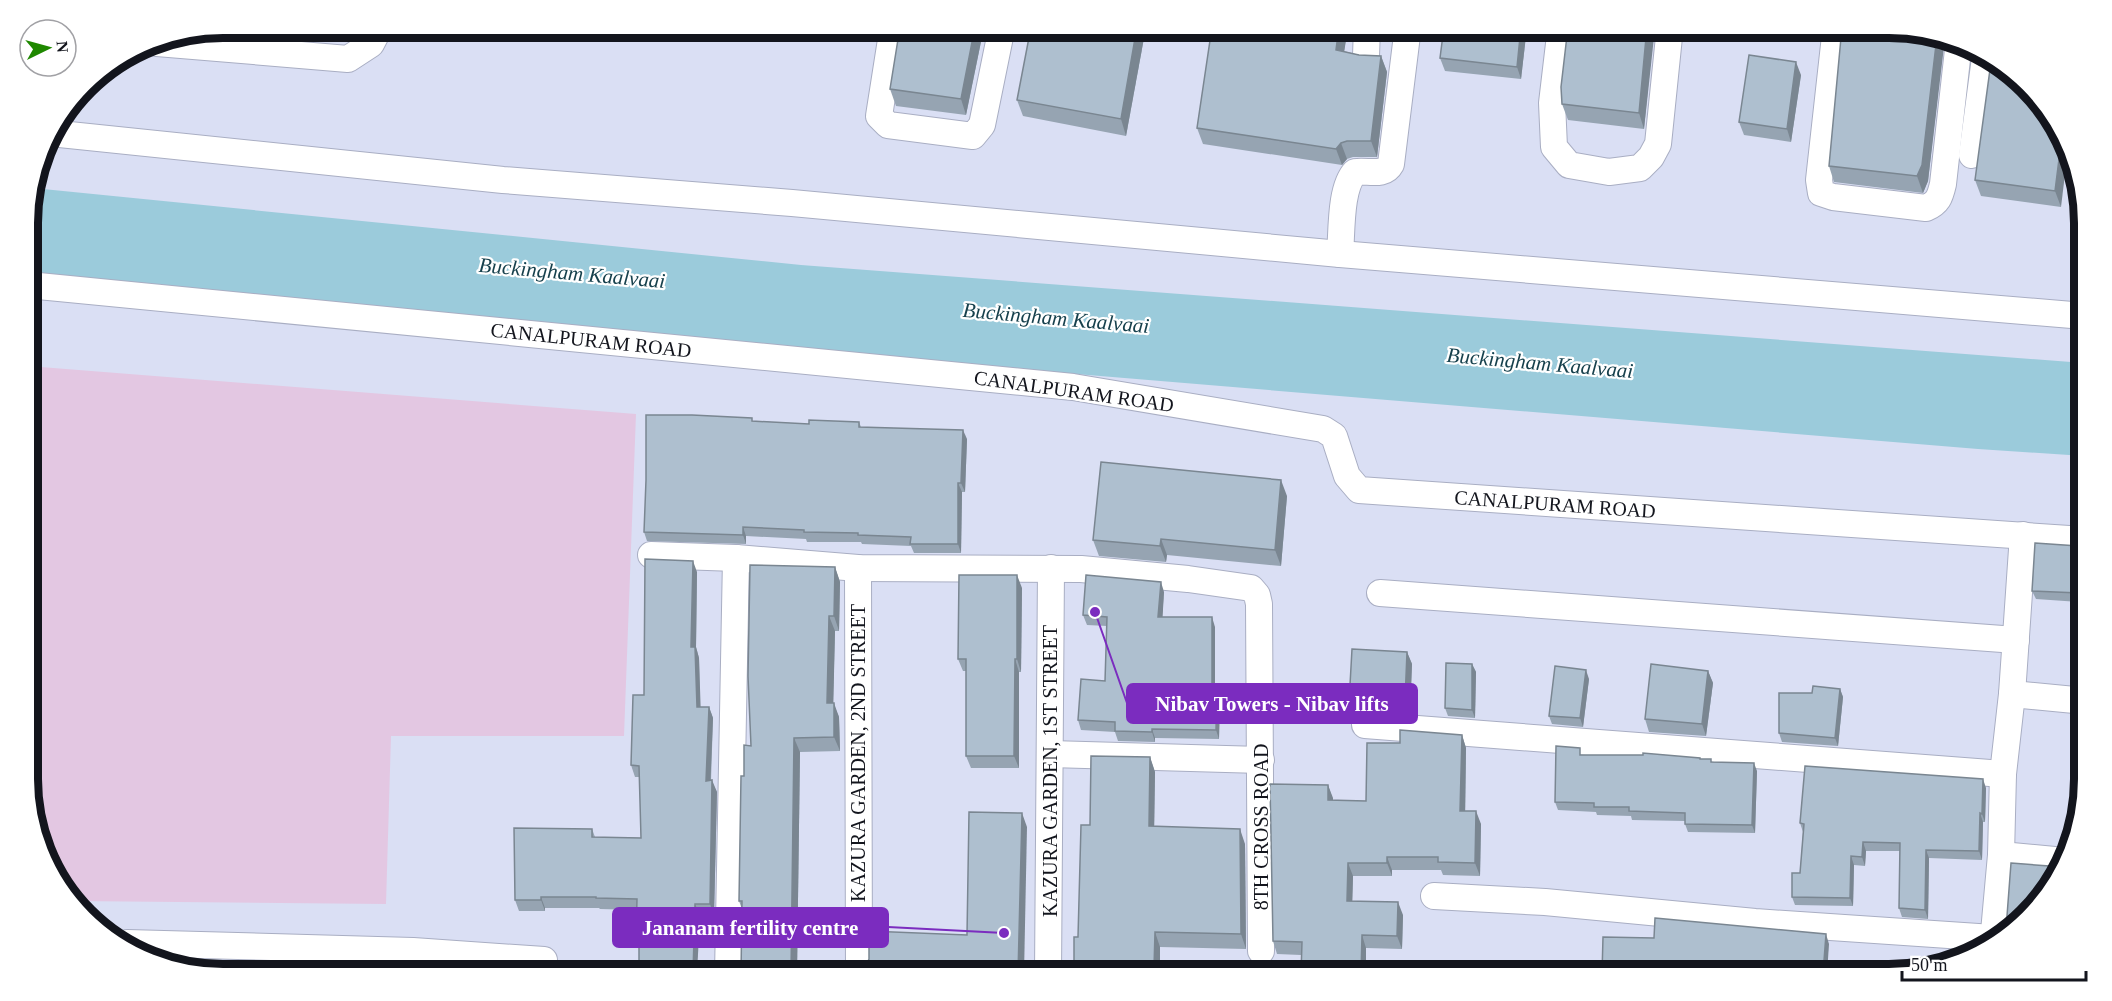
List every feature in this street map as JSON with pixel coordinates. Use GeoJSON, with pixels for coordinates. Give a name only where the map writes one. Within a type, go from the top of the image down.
{"type":"FeatureCollection","features":[{"type":"Feature","properties":{"kind":"street"},"geometry":{"type":"LineString","coordinates":[[174,44],[348,59],[371,44],[374,38]]}},
{"type":"Feature","properties":{"kind":"street"},"geometry":{"type":"LineString","coordinates":[[891,38],[879,116],[888,125],[973,136],[982,125],[1000,38]]}},
{"type":"Feature","properties":{"kind":"street"},"geometry":{"type":"LineString","coordinates":[[1366,56],[1367,38]]}},
{"type":"Feature","properties":{"kind":"street"},"geometry":{"type":"LineString","coordinates":[[1340,254],[1348,181],[1355,172],[1384,172],[1390,169],[1392,164],[1407,38]]}},
{"type":"Feature","properties":{"kind":"street"},"geometry":{"type":"LineString","coordinates":[[1560,38],[1552,103],[1554,147],[1569,165],[1609,172],[1640,168],[1658,144],[1669,38]]}},
{"type":"Feature","properties":{"kind":"street"},"geometry":{"type":"LineString","coordinates":[[1835,38],[1819,180],[1821,193],[1844,199],[1926,208],[1935,204],[1941,196],[1958,51]]}},
{"type":"Feature","properties":{"kind":"street"},"geometry":{"type":"LineString","coordinates":[[1972,155],[1984,64]]}},
{"type":"Feature","properties":{"kind":"street"},"geometry":{"type":"LineString","coordinates":[[61,133],[503,180],[792,203],[1340,254],[2074,315]]}},
{"type":"Feature","properties":{"kind":"street","name":"CANALPURAM ROAD"},"geometry":{"type":"LineString","coordinates":[[38,286],[1073,387],[1323,429],[1334,436],[1347,476],[1359,490],[2074,539]]}},
{"type":"Feature","properties":{"kind":"street"},"geometry":{"type":"LineString","coordinates":[[1994,931],[2001,855],[2003,774],[2012,694],[2023,535]]}},
{"type":"Feature","properties":{"kind":"street"},"geometry":{"type":"LineString","coordinates":[[651,555],[736,558],[858,568],[1051,568]]}},
{"type":"Feature","properties":{"kind":"street"},"geometry":{"type":"LineString","coordinates":[[728,964],[736,558]]}},
{"type":"Feature","properties":{"kind":"street","name":"KAZURA GARDEN, 2ND STREET"},"geometry":{"type":"LineString","coordinates":[[858,568],[859,964]]}},
{"type":"Feature","properties":{"kind":"street","name":"8TH CROSS ROAD"},"geometry":{"type":"LineString","coordinates":[[1051,568],[1188,579],[1251,588],[1257,595],[1261,760],[1261,951]]}},
{"type":"Feature","properties":{"kind":"street","name":"KAZURA GARDEN, 1ST STREET"},"geometry":{"type":"LineString","coordinates":[[1048,964],[1051,568]]}},
{"type":"Feature","properties":{"kind":"street"},"geometry":{"type":"LineString","coordinates":[[1380,593],[2016,640]]}},
{"type":"Feature","properties":{"kind":"street"},"geometry":{"type":"LineString","coordinates":[[2012,694],[2074,700]]}},
{"type":"Feature","properties":{"kind":"street"},"geometry":{"type":"LineString","coordinates":[[1365,725],[2003,774]]}},
{"type":"Feature","properties":{"kind":"street"},"geometry":{"type":"LineString","coordinates":[[1050,754],[1261,760]]}},
{"type":"Feature","properties":{"kind":"street"},"geometry":{"type":"LineString","coordinates":[[2001,855],[2055,860]]}},
{"type":"Feature","properties":{"kind":"street"},"geometry":{"type":"LineString","coordinates":[[1434,896],[1545,902],[1755,922],[1980,939]]}},
{"type":"Feature","properties":{"kind":"street"},"geometry":{"type":"LineString","coordinates":[[141,944],[413,963],[544,960],[544,964]]}},
{"type":"Feature","properties":{"kind":"shaded area"},"geometry":{"type":"Polygon","coordinates":[[[38,367],[636,414],[624,736],[391,736],[386,904],[85,901],[62,871],[44,826],[39,802],[38,367]]]}},
{"type":"Feature","properties":{"kind":"water","name":"Buckingham Kaalvaai"},"geometry":{"type":"Polygon","coordinates":[[[41,189],[801,265],[2074,362],[2074,455],[1978,449],[799,351],[38,278],[39,199],[41,189]]]}},
{"type":"Feature","properties":{"kind":"building"},"geometry":{"type":"Polygon","coordinates":[[[898,38],[973,38],[961,99],[890,89],[898,38]]]}},
{"type":"Feature","properties":{"kind":"building"},"geometry":{"type":"Polygon","coordinates":[[[1029,38],[1135,38],[1121,119],[1017,100],[1029,38]]]}},
{"type":"Feature","properties":{"kind":"building"},"geometry":{"type":"Polygon","coordinates":[[[1210,38],[1338,38],[1336,50],[1359,55],[1381,56],[1371,141],[1347,141],[1341,143],[1336,149],[1197,128],[1210,38]]]}},
{"type":"Feature","properties":{"kind":"building"},"geometry":{"type":"Polygon","coordinates":[[[1443,38],[1520,38],[1517,67],[1440,58],[1443,38]]]}},
{"type":"Feature","properties":{"kind":"building"},"geometry":{"type":"Polygon","coordinates":[[[1567,38],[1646,38],[1639,113],[1562,104],[1561,87],[1567,38]]]}},
{"type":"Feature","properties":{"kind":"building"},"geometry":{"type":"Polygon","coordinates":[[[1841,38],[1913,39],[1936,44],[1922,165],[1917,176],[1829,166],[1841,38]]]}},
{"type":"Feature","properties":{"kind":"building"},"geometry":{"type":"Polygon","coordinates":[[[1749,55],[1796,62],[1787,129],[1739,122],[1749,55]]]}},
{"type":"Feature","properties":{"kind":"building"},"geometry":{"type":"Polygon","coordinates":[[[1990,68],[2020,92],[2050,130],[2060,152],[2055,191],[1975,180],[1990,68]]]}},
{"type":"Feature","properties":{"kind":"building"},"geometry":{"type":"Polygon","coordinates":[[[646,415],[752,418],[752,421],[809,424],[809,420],[859,422],[859,427],[963,430],[961,483],[958,483],[958,544],[910,544],[911,537],[743,527],[743,535],[644,532],[646,415]]]}},
{"type":"Feature","properties":{"kind":"building"},"geometry":{"type":"Polygon","coordinates":[[[1101,462],[1281,480],[1275,550],[1161,539],[1160,546],[1093,540],[1101,462]]]}},
{"type":"Feature","properties":{"kind":"building"},"geometry":{"type":"Polygon","coordinates":[[[2035,543],[2074,546],[2074,593],[2032,591],[2035,543]]]}},
{"type":"Feature","properties":{"kind":"building"},"geometry":{"type":"Polygon","coordinates":[[[645,559],[693,561],[691,647],[695,647],[697,707],[709,707],[706,781],[712,780],[710,904],[695,904],[693,964],[639,964],[639,936],[636,936],[637,899],[541,897],[541,900],[515,900],[514,828],[592,829],[592,837],[641,838],[639,766],[631,765],[633,695],[644,695],[645,559]]]}},
{"type":"Feature","properties":{"kind":"building"},"geometry":{"type":"Polygon","coordinates":[[[750,565],[835,567],[834,616],[829,616],[827,703],[834,703],[834,737],[794,738],[791,964],[741,964],[742,901],[739,901],[741,776],[744,776],[744,745],[751,746],[748,676],[750,565]]]}},
{"type":"Feature","properties":{"kind":"building"},"geometry":{"type":"Polygon","coordinates":[[[959,575],[1017,575],[1014,756],[966,756],[966,659],[958,659],[959,575]]]}},
{"type":"Feature","properties":{"kind":"building"},"geometry":{"type":"Polygon","coordinates":[[[1086,575],[1161,582],[1158,617],[1212,617],[1212,685],[1217,685],[1216,730],[1115,731],[1115,722],[1078,720],[1081,679],[1105,681],[1107,617],[1083,615],[1086,575]]]}},
{"type":"Feature","properties":{"kind":"building"},"geometry":{"type":"Polygon","coordinates":[[[1352,649],[1407,652],[1405,701],[1362,698],[1349,703],[1352,649]]]}},
{"type":"Feature","properties":{"kind":"building"},"geometry":{"type":"Polygon","coordinates":[[[1446,663],[1472,664],[1472,710],[1445,708],[1446,663]]]}},
{"type":"Feature","properties":{"kind":"building"},"geometry":{"type":"Polygon","coordinates":[[[1651,664],[1708,671],[1702,724],[1645,719],[1651,664]]]}},
{"type":"Feature","properties":{"kind":"building"},"geometry":{"type":"Polygon","coordinates":[[[1555,666],[1586,670],[1580,718],[1549,716],[1555,666]]]}},
{"type":"Feature","properties":{"kind":"building"},"geometry":{"type":"Polygon","coordinates":[[[1813,686],[1840,689],[1835,738],[1779,733],[1779,693],[1812,693],[1813,686]]]}},
{"type":"Feature","properties":{"kind":"building"},"geometry":{"type":"Polygon","coordinates":[[[1400,730],[1462,735],[1460,811],[1476,811],[1475,863],[1438,862],[1438,857],[1387,857],[1387,863],[1348,863],[1347,901],[1398,902],[1397,936],[1362,935],[1361,963],[1301,963],[1302,942],[1273,941],[1270,784],[1328,785],[1328,800],[1366,801],[1367,743],[1400,743],[1400,730]]]}},
{"type":"Feature","properties":{"kind":"building"},"geometry":{"type":"Polygon","coordinates":[[[1556,746],[1580,748],[1580,755],[1643,755],[1643,753],[1711,759],[1711,762],[1754,763],[1752,825],[1685,824],[1685,813],[1629,811],[1629,807],[1594,807],[1594,803],[1555,802],[1556,746]]]}},
{"type":"Feature","properties":{"kind":"building"},"geometry":{"type":"Polygon","coordinates":[[[1091,756],[1150,757],[1149,826],[1240,829],[1241,934],[1155,932],[1154,963],[1074,963],[1074,937],[1078,937],[1081,825],[1090,825],[1091,756]]]}},
{"type":"Feature","properties":{"kind":"building"},"geometry":{"type":"Polygon","coordinates":[[[1805,766],[1983,779],[1979,851],[1926,850],[1925,910],[1899,908],[1900,843],[1863,842],[1862,857],[1851,856],[1850,898],[1792,897],[1792,873],[1800,873],[1804,824],[1800,823],[1805,766]]]}},
{"type":"Feature","properties":{"kind":"building"},"geometry":{"type":"Polygon","coordinates":[[[969,812],[1022,813],[1018,964],[867,964],[869,959],[869,931],[967,935],[969,812]]]}},
{"type":"Feature","properties":{"kind":"building"},"geometry":{"type":"Polygon","coordinates":[[[2011,863],[2049,866],[2049,873],[2036,891],[2007,921],[2011,863]]]}},
{"type":"Feature","properties":{"kind":"building"},"geometry":{"type":"Polygon","coordinates":[[[1655,918],[1826,934],[1824,963],[1602,963],[1603,937],[1654,938],[1655,918]]]}},
{"type":"Feature","properties":{"kind":"place","name":"Nibav Towers - Nibav lifts"},"geometry":{"type":"Point","coordinates":[1095,612]}},
{"type":"Feature","properties":{"kind":"place","name":"Jananam fertility centre"},"geometry":{"type":"Point","coordinates":[1004,933]}}]}
